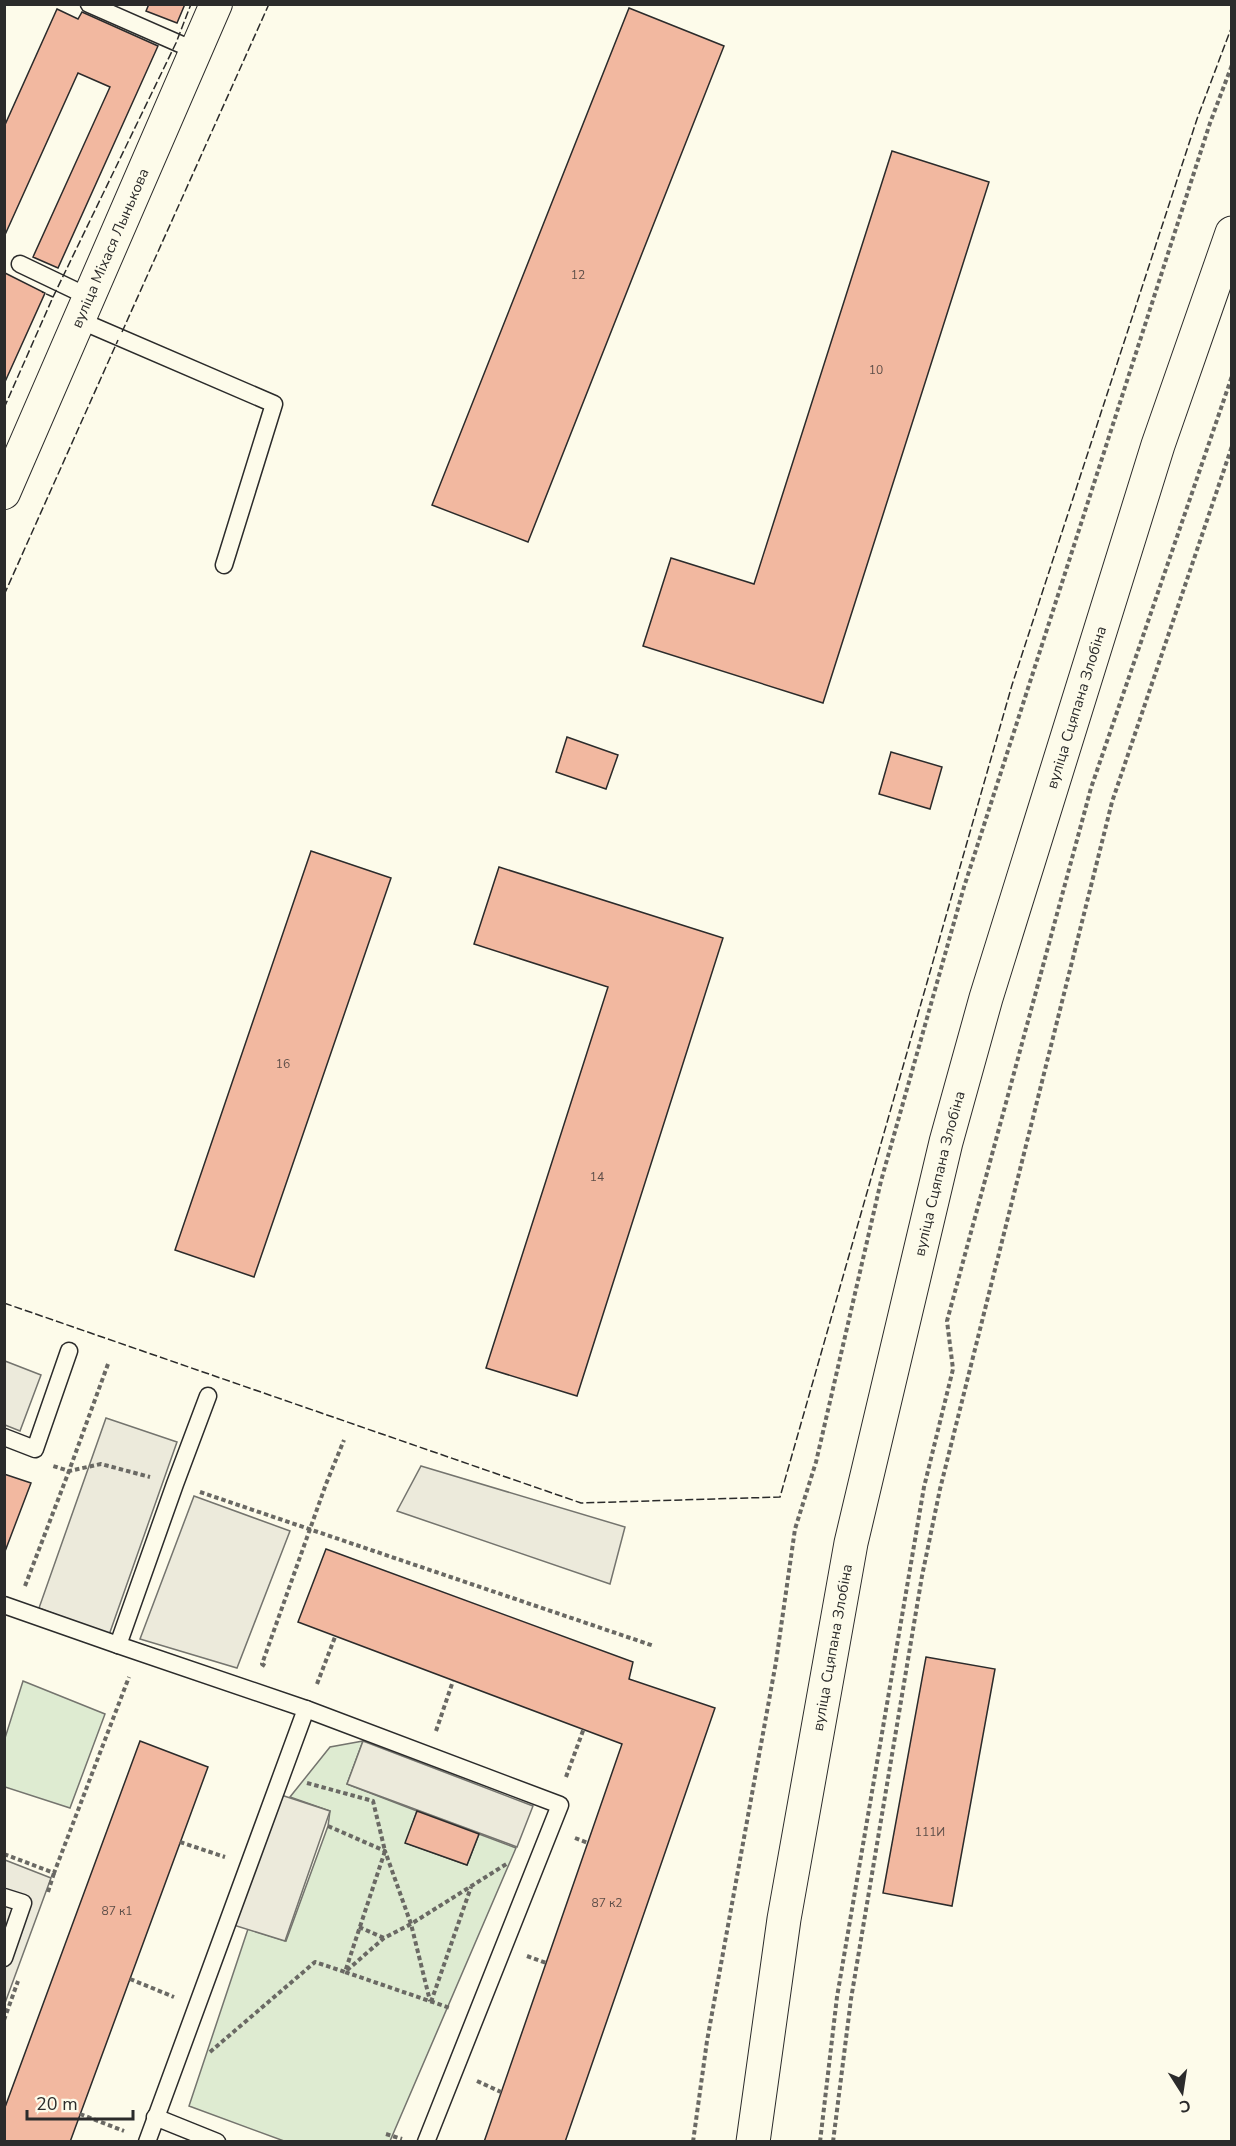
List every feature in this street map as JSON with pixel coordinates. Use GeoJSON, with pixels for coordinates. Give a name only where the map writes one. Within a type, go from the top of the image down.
{"type":"FeatureCollection","features":[{"type":"Feature","properties":{"kind":"street","name":"вуліца Міхася Лынькова"},"geometry":{"type":"LineString","coordinates":[[4,493],[216,4]]}},
{"type":"Feature","properties":{"kind":"street","name":"вуліца Сцяпана Злобіна"},"geometry":{"type":"LineString","coordinates":[[753,2142],[784,1919],[851,1543],[946,1142],[986,998],[1158,446],[1232,233]]}},
{"type":"Feature","properties":{"kind":"lane"},"geometry":{"type":"LineString","coordinates":[[89,4],[196,51]]}},
{"type":"Feature","properties":{"kind":"lane"},"geometry":{"type":"LineString","coordinates":[[20,264],[84,309],[274,404],[224,565]]}},
{"type":"Feature","properties":{"kind":"lane"},"geometry":{"type":"LineString","coordinates":[[4,1437],[35,1449],[69,1351]]}},
{"type":"Feature","properties":{"kind":"lane"},"geometry":{"type":"LineString","coordinates":[[118,1645],[208,1396]]}},
{"type":"Feature","properties":{"kind":"lane"},"geometry":{"type":"LineString","coordinates":[[10,1607],[306,1709],[560,1805],[426,2142]]}},
{"type":"Feature","properties":{"kind":"lane"},"geometry":{"type":"LineString","coordinates":[[147,2142],[306,1709]]}},
{"type":"Feature","properties":{"kind":"lane"},"geometry":{"type":"LineString","coordinates":[[4,1897],[23,1903],[4,1958]]}},
{"type":"Feature","properties":{"kind":"lane"},"geometry":{"type":"LineString","coordinates":[[155,2117],[217,2142]]}},
{"type":"Feature","properties":{"kind":"path"},"geometry":{"type":"LineString","coordinates":[[820,2142],[837,1997],[924,1487],[953,1369],[946,1321],[1091,788],[1232,376]]}},
{"type":"Feature","properties":{"kind":"path"},"geometry":{"type":"LineString","coordinates":[[833,2142],[851,1999],[920,1588],[940,1490],[1112,802],[1232,446]]}},
{"type":"Feature","properties":{"kind":"path"},"geometry":{"type":"LineString","coordinates":[[273,1668],[262,1664],[344,1440]]}},
{"type":"Feature","properties":{"kind":"path"},"geometry":{"type":"LineString","coordinates":[[10,1607],[69,1471],[50,1465]]}},
{"type":"Feature","properties":{"kind":"path"},"geometry":{"type":"LineString","coordinates":[[311,1529],[654,1646]]}},
{"type":"Feature","properties":{"kind":"path"},"geometry":{"type":"LineString","coordinates":[[306,1709],[335,1637]]}},
{"type":"Feature","properties":{"kind":"path"},"geometry":{"type":"LineString","coordinates":[[4,1854],[54,1873],[130,1674]]}},
{"type":"Feature","properties":{"kind":"path"},"geometry":{"type":"LineString","coordinates":[[306,1681],[317,1685]]}},
{"type":"Feature","properties":{"kind":"path"},"geometry":{"type":"LineString","coordinates":[[436,1731],[453,1681]]}},
{"type":"Feature","properties":{"kind":"path"},"geometry":{"type":"LineString","coordinates":[[425,1727],[447,1735]]}},
{"type":"Feature","properties":{"kind":"path"},"geometry":{"type":"LineString","coordinates":[[566,1777],[584,1728]]}},
{"type":"Feature","properties":{"kind":"path"},"geometry":{"type":"LineString","coordinates":[[555,1773],[574,1781]]}},
{"type":"Feature","properties":{"kind":"path"},"geometry":{"type":"LineString","coordinates":[[282,1776],[373,1801],[386,1851],[411,1924],[430,2002]]}},
{"type":"Feature","properties":{"kind":"path"},"geometry":{"type":"LineString","coordinates":[[328,1826],[386,1851]]}},
{"type":"Feature","properties":{"kind":"path"},"geometry":{"type":"LineString","coordinates":[[180,1842],[231,1859]]}},
{"type":"Feature","properties":{"kind":"path"},"geometry":{"type":"LineString","coordinates":[[345,1972],[386,1851]]}},
{"type":"Feature","properties":{"kind":"path"},"geometry":{"type":"LineString","coordinates":[[345,1972],[384,1938],[411,1924],[509,1863]]}},
{"type":"Feature","properties":{"kind":"path"},"geometry":{"type":"LineString","coordinates":[[430,2002],[471,1886]]}},
{"type":"Feature","properties":{"kind":"path"},"geometry":{"type":"LineString","coordinates":[[359,1927],[384,1938]]}},
{"type":"Feature","properties":{"kind":"path"},"geometry":{"type":"LineString","coordinates":[[518,1953],[546,1963]]}},
{"type":"Feature","properties":{"kind":"path"},"geometry":{"type":"LineString","coordinates":[[166,2089],[315,1962],[430,2002]]}},
{"type":"Feature","properties":{"kind":"path"},"geometry":{"type":"LineString","coordinates":[[130,1979],[179,1999]]}},
{"type":"Feature","properties":{"kind":"path"},"geometry":{"type":"LineString","coordinates":[[468,2077],[501,2092]]}},
{"type":"Feature","properties":{"kind":"path"},"geometry":{"type":"LineString","coordinates":[[80,2114],[128,2133]]}},
{"type":"Feature","properties":{"kind":"green space"},"geometry":{"type":"Polygon","coordinates":[[[23,1681],[105,1714],[70,1808],[5,1787],[5,1738],[23,1681]]]}},
{"type":"Feature","properties":{"kind":"green space"},"geometry":{"type":"Polygon","coordinates":[[[363,1741],[347,1784],[417,1811],[406,1843],[467,1865],[479,1834],[516,1848],[390,2141],[284,2141],[189,2106],[248,1929],[286,1941],[328,1826],[330,1811],[290,1797],[330,1747],[363,1741]]]}},
{"type":"Feature","properties":{"kind":"shaded area"},"geometry":{"type":"Polygon","coordinates":[[[5,1361],[41,1375],[20,1431],[5,1425],[5,1361]]]}},
{"type":"Feature","properties":{"kind":"shaded area"},"geometry":{"type":"Polygon","coordinates":[[[106,1418],[177,1442],[109,1635],[39,1608],[106,1418]]]}},
{"type":"Feature","properties":{"kind":"shaded area"},"geometry":{"type":"Polygon","coordinates":[[[421,1466],[625,1527],[610,1584],[397,1511],[421,1466]]]}},
{"type":"Feature","properties":{"kind":"shaded area"},"geometry":{"type":"Polygon","coordinates":[[[194,1496],[290,1531],[237,1668],[140,1639],[194,1496]]]}},
{"type":"Feature","properties":{"kind":"shaded area"},"geometry":{"type":"Polygon","coordinates":[[[363,1741],[533,1806],[517,1847],[347,1784],[363,1741]]]}},
{"type":"Feature","properties":{"kind":"shaded area"},"geometry":{"type":"Polygon","coordinates":[[[275,1793],[330,1811],[285,1941],[227,1923],[275,1793]]]}},
{"type":"Feature","properties":{"kind":"shaded area"},"geometry":{"type":"Polygon","coordinates":[[[5,1860],[51,1878],[5,2003],[5,1860]]]}},
{"type":"Feature","properties":{"kind":"building"},"geometry":{"type":"Polygon","coordinates":[[[149,4],[185,4],[177,23],[146,11],[149,4]]]}},
{"type":"Feature","properties":{"kind":"building"},"geometry":{"type":"Polygon","coordinates":[[[629,8],[724,46],[528,542],[432,505],[629,8]]]}},
{"type":"Feature","properties":{"kind":"building"},"geometry":{"type":"Polygon","coordinates":[[[57,9],[78,19],[82,12],[158,46],[58,268],[33,257],[110,87],[78,73],[4,237],[4,127],[57,9]]]}},
{"type":"Feature","properties":{"kind":"building"},"geometry":{"type":"Polygon","coordinates":[[[892,151],[989,182],[823,703],[643,646],[671,558],[754,584],[892,151]]]}},
{"type":"Feature","properties":{"kind":"building"},"geometry":{"type":"Polygon","coordinates":[[[4,274],[45,293],[4,384],[4,274]]]}},
{"type":"Feature","properties":{"kind":"building"},"geometry":{"type":"Polygon","coordinates":[[[567,737],[618,755],[606,789],[556,772],[567,737]]]}},
{"type":"Feature","properties":{"kind":"building"},"geometry":{"type":"Polygon","coordinates":[[[891,752],[942,767],[930,809],[879,794],[891,752]]]}},
{"type":"Feature","properties":{"kind":"building"},"geometry":{"type":"Polygon","coordinates":[[[311,851],[391,878],[254,1277],[175,1250],[311,851]]]}},
{"type":"Feature","properties":{"kind":"building"},"geometry":{"type":"Polygon","coordinates":[[[499,867],[723,938],[577,1396],[486,1368],[608,987],[474,944],[499,867]]]}},
{"type":"Feature","properties":{"kind":"building"},"geometry":{"type":"Polygon","coordinates":[[[4,1474],[31,1483],[4,1554],[4,1474]]]}},
{"type":"Feature","properties":{"kind":"building"},"geometry":{"type":"Polygon","coordinates":[[[326,1549],[633,1662],[629,1679],[715,1708],[565,2142],[484,2142],[622,1744],[298,1622],[326,1549]]]}},
{"type":"Feature","properties":{"kind":"building"},"geometry":{"type":"Polygon","coordinates":[[[926,1657],[995,1669],[952,1906],[883,1893],[926,1657]]]}},
{"type":"Feature","properties":{"kind":"building"},"geometry":{"type":"Polygon","coordinates":[[[140,1741],[208,1767],[70,2142],[4,2142],[4,2110],[140,1741]]]}},
{"type":"Feature","properties":{"kind":"building"},"geometry":{"type":"Polygon","coordinates":[[[417,1811],[479,1834],[467,1865],[405,1843],[417,1811]]]}},
{"type":"Feature","properties":{"kind":"fence"},"geometry":{"type":"LineString","coordinates":[[53,297],[176,43],[191,4]]}},
{"type":"Feature","properties":{"kind":"fence"},"geometry":{"type":"LineString","coordinates":[[122,332],[269,4]]}},
{"type":"Feature","properties":{"kind":"fence"},"geometry":{"type":"LineString","coordinates":[[4,1303],[581,1503],[780,1497],[1012,685],[1197,119],[1232,26]]}},
{"type":"Feature","properties":{"kind":"fence"},"geometry":{"type":"LineString","coordinates":[[4,408],[53,297],[42,292]]}},
{"type":"Feature","properties":{"kind":"fence"},"geometry":{"type":"LineString","coordinates":[[4,595],[118,340]]}}]}
